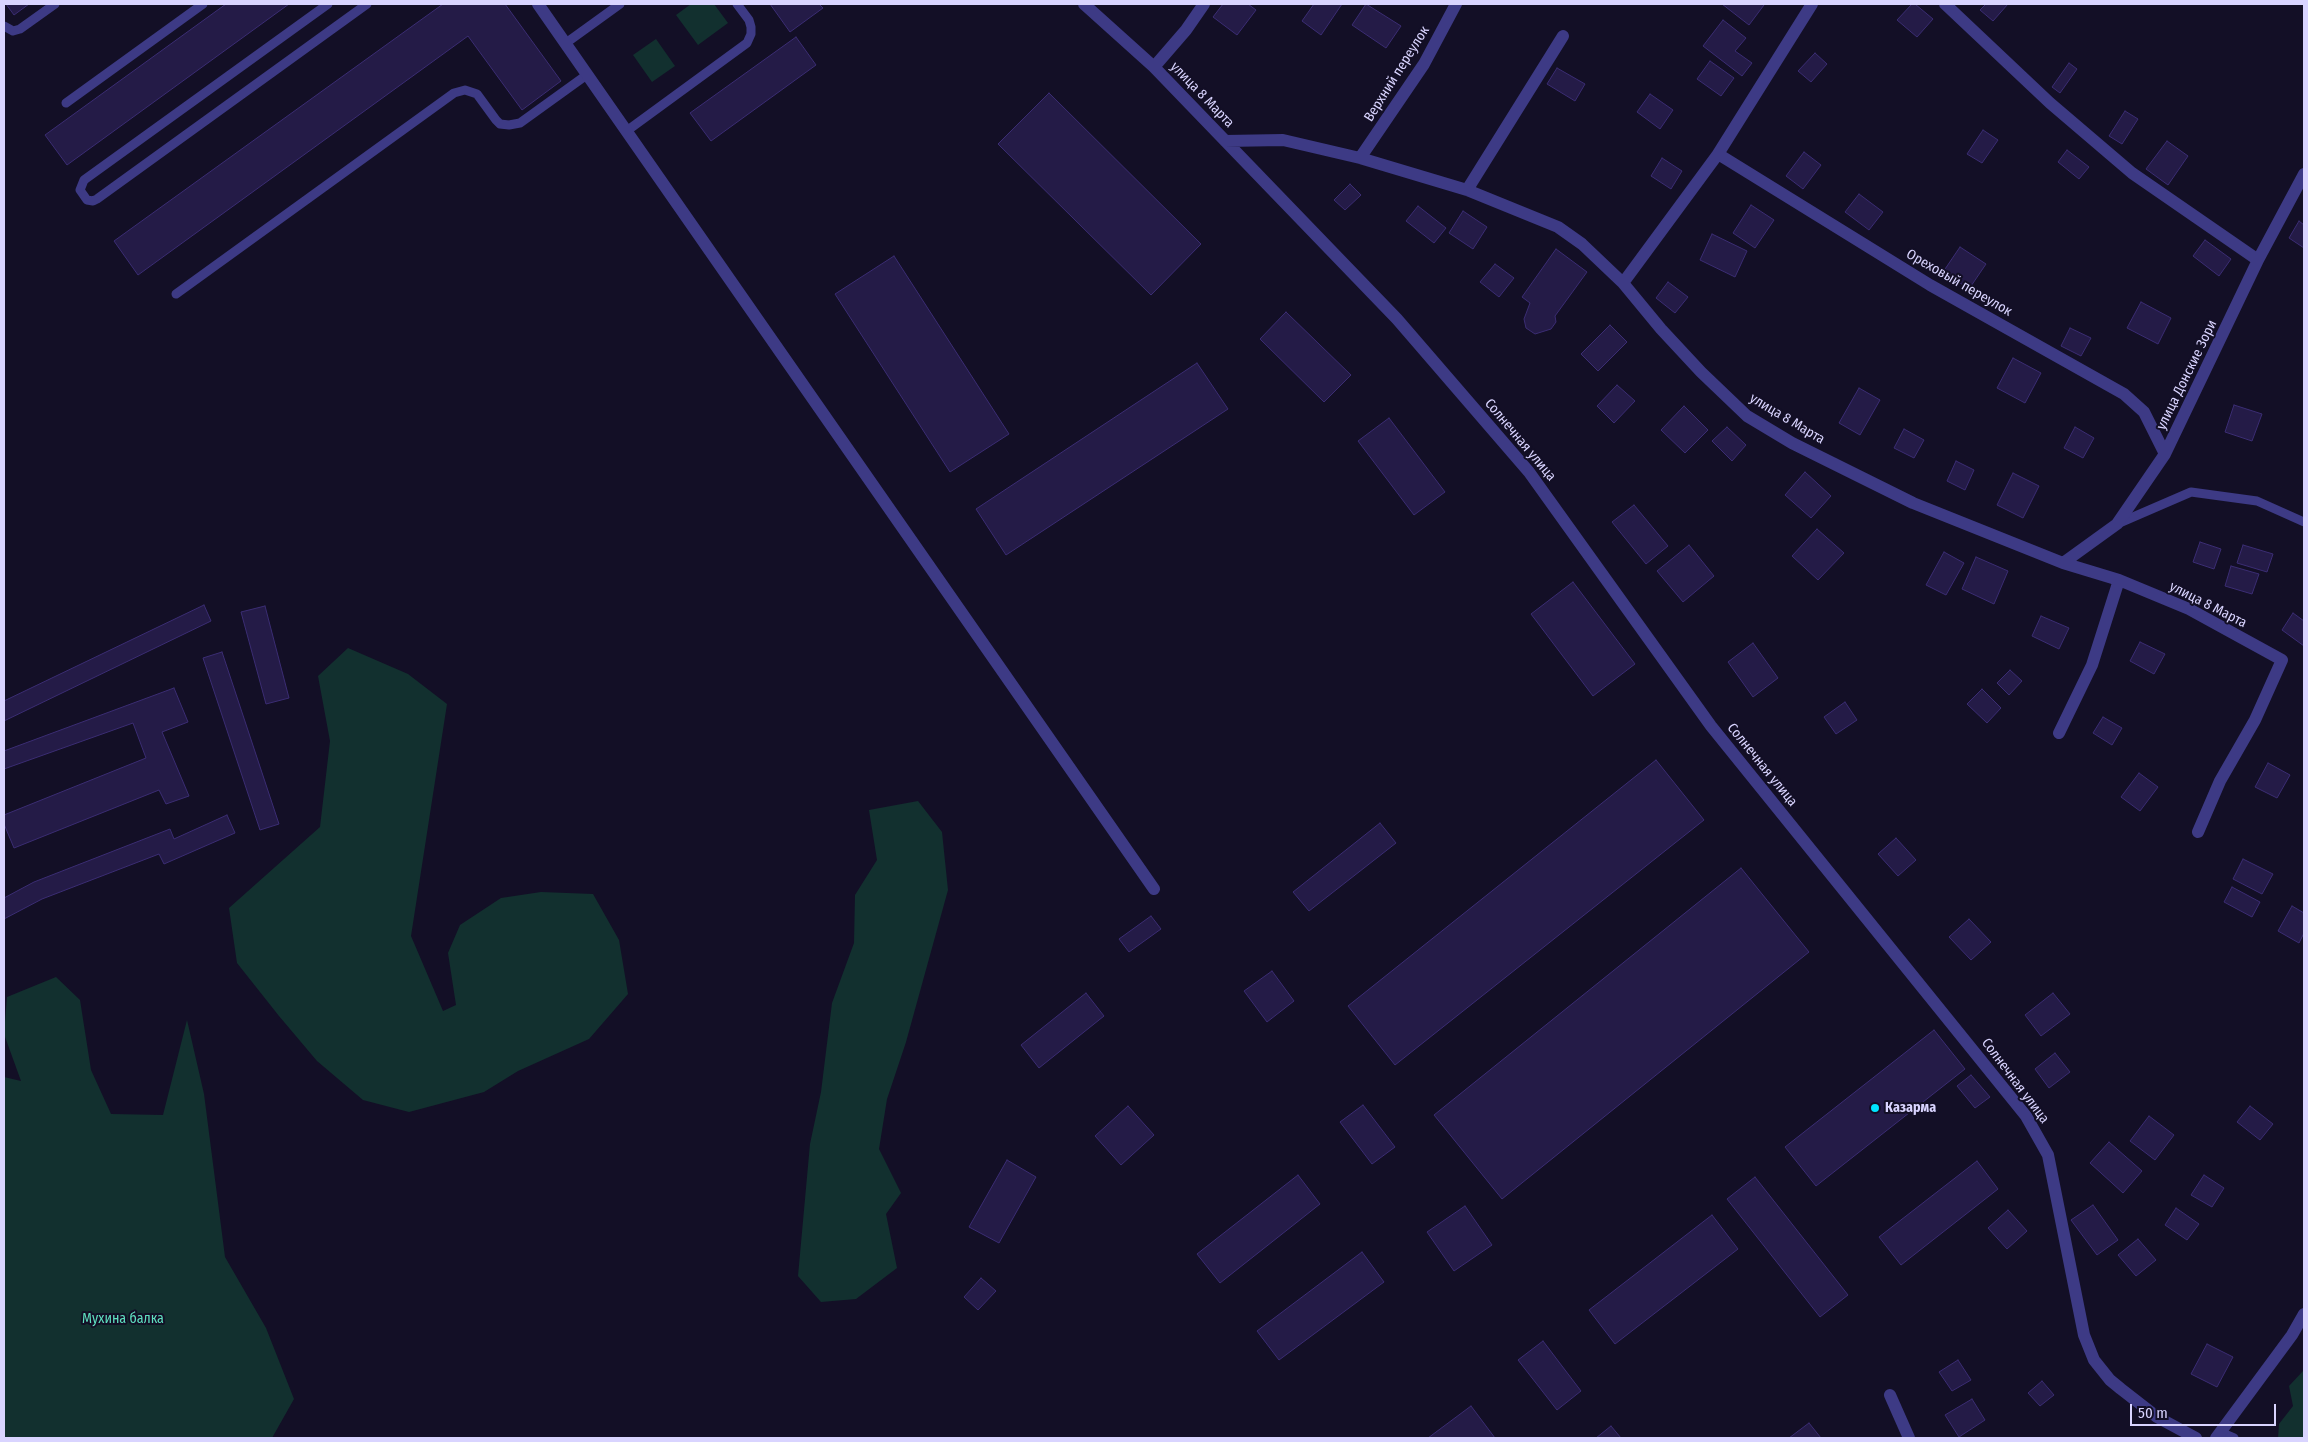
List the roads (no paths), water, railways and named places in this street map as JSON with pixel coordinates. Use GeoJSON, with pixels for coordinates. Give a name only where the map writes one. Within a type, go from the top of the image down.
{"type":"FeatureCollection","features":[{"type":"Feature","properties":{"kind":"street"},"geometry":{"type":"LineString","coordinates":[[538,4],[628,130],[1154,889]]}},
{"type":"Feature","properties":{"kind":"street","name":"улица 8 Марта"},"geometry":{"type":"LineString","coordinates":[[1084,4],[1154,67],[1225,141],[1283,140],[1360,158],[1467,190],[1558,227],[1582,244],[1623,283],[1700,372],[1747,416],[1792,443],[1913,503],[2063,563],[2120,580],[2189,609],[2282,660],[2255,720],[2220,782],[2198,832]]}},
{"type":"Feature","properties":{"kind":"street"},"geometry":{"type":"LineString","coordinates":[[1154,67],[1186,30],[1204,4]]}},
{"type":"Feature","properties":{"kind":"street","name":"Верхний переулок"},"geometry":{"type":"LineString","coordinates":[[1360,158],[1424,64],[1456,4]]}},
{"type":"Feature","properties":{"kind":"street"},"geometry":{"type":"LineString","coordinates":[[1623,283],[1718,154],[1812,4]]}},
{"type":"Feature","properties":{"kind":"street"},"geometry":{"type":"LineString","coordinates":[[1945,4],[2050,103],[2132,173],[2258,260]]}},
{"type":"Feature","properties":{"kind":"street"},"geometry":{"type":"LineString","coordinates":[[1467,190],[1563,36]]}},
{"type":"Feature","properties":{"kind":"street","name":"Солнечная улица"},"geometry":{"type":"LineString","coordinates":[[1225,141],[1397,319],[1529,472],[1712,726],[2026,1116],[2048,1155],[2084,1335],[2094,1360],[2110,1380],[2143,1406],[2196,1438]]}},
{"type":"Feature","properties":{"kind":"street","name":"Ореховый переулок"},"geometry":{"type":"LineString","coordinates":[[1718,154],[1930,285],[2124,394],[2144,412],[2165,454]]}},
{"type":"Feature","properties":{"kind":"street","name":"улица Донские Зори"},"geometry":{"type":"LineString","coordinates":[[2063,563],[2117,524],[2165,454],[2258,260],[2304,174]]}},
{"type":"Feature","properties":{"kind":"street"},"geometry":{"type":"LineString","coordinates":[[2059,733],[2092,665],[2120,580]]}},
{"type":"Feature","properties":{"kind":"street"},"geometry":{"type":"LineString","coordinates":[[2218,1435],[2292,1335],[2304,1314]]}},
{"type":"Feature","properties":{"kind":"street"},"geometry":{"type":"LineString","coordinates":[[1890,1395],[1909,1438]]}},
{"type":"Feature","properties":{"kind":"lane"},"geometry":{"type":"LineString","coordinates":[[4,26],[13,31],[20,29],[55,4]]}},
{"type":"Feature","properties":{"kind":"lane"},"geometry":{"type":"LineString","coordinates":[[66,103],[203,4]]}},
{"type":"Feature","properties":{"kind":"lane"},"geometry":{"type":"LineString","coordinates":[[328,4],[84,180],[80,190],[87,200],[93,201],[97,199],[367,4]]}},
{"type":"Feature","properties":{"kind":"lane"},"geometry":{"type":"LineString","coordinates":[[566,43],[620,4]]}},
{"type":"Feature","properties":{"kind":"lane"},"geometry":{"type":"LineString","coordinates":[[628,130],[747,43],[751,34],[751,27],[749,20],[738,4]]}},
{"type":"Feature","properties":{"kind":"lane"},"geometry":{"type":"LineString","coordinates":[[176,294],[454,93],[466,90],[477,94],[500,124],[508,125],[520,123],[588,74]]}},
{"type":"Feature","properties":{"kind":"lane"},"geometry":{"type":"LineString","coordinates":[[2117,524],[2192,492],[2256,501],[2304,522]]}},
{"type":"Feature","properties":{"kind":"lane"},"geometry":{"type":"LineString","coordinates":[[2218,1435],[2234,1438]]}},
{"type":"Feature","properties":{"kind":"place","name":"Казарма"},"geometry":{"type":"Point","coordinates":[1875,1108]}},
{"type":"Feature","properties":{"kind":"park label","name":"Мухина балка"},"geometry":{"type":"Point","coordinates":[123,1319]}}]}
